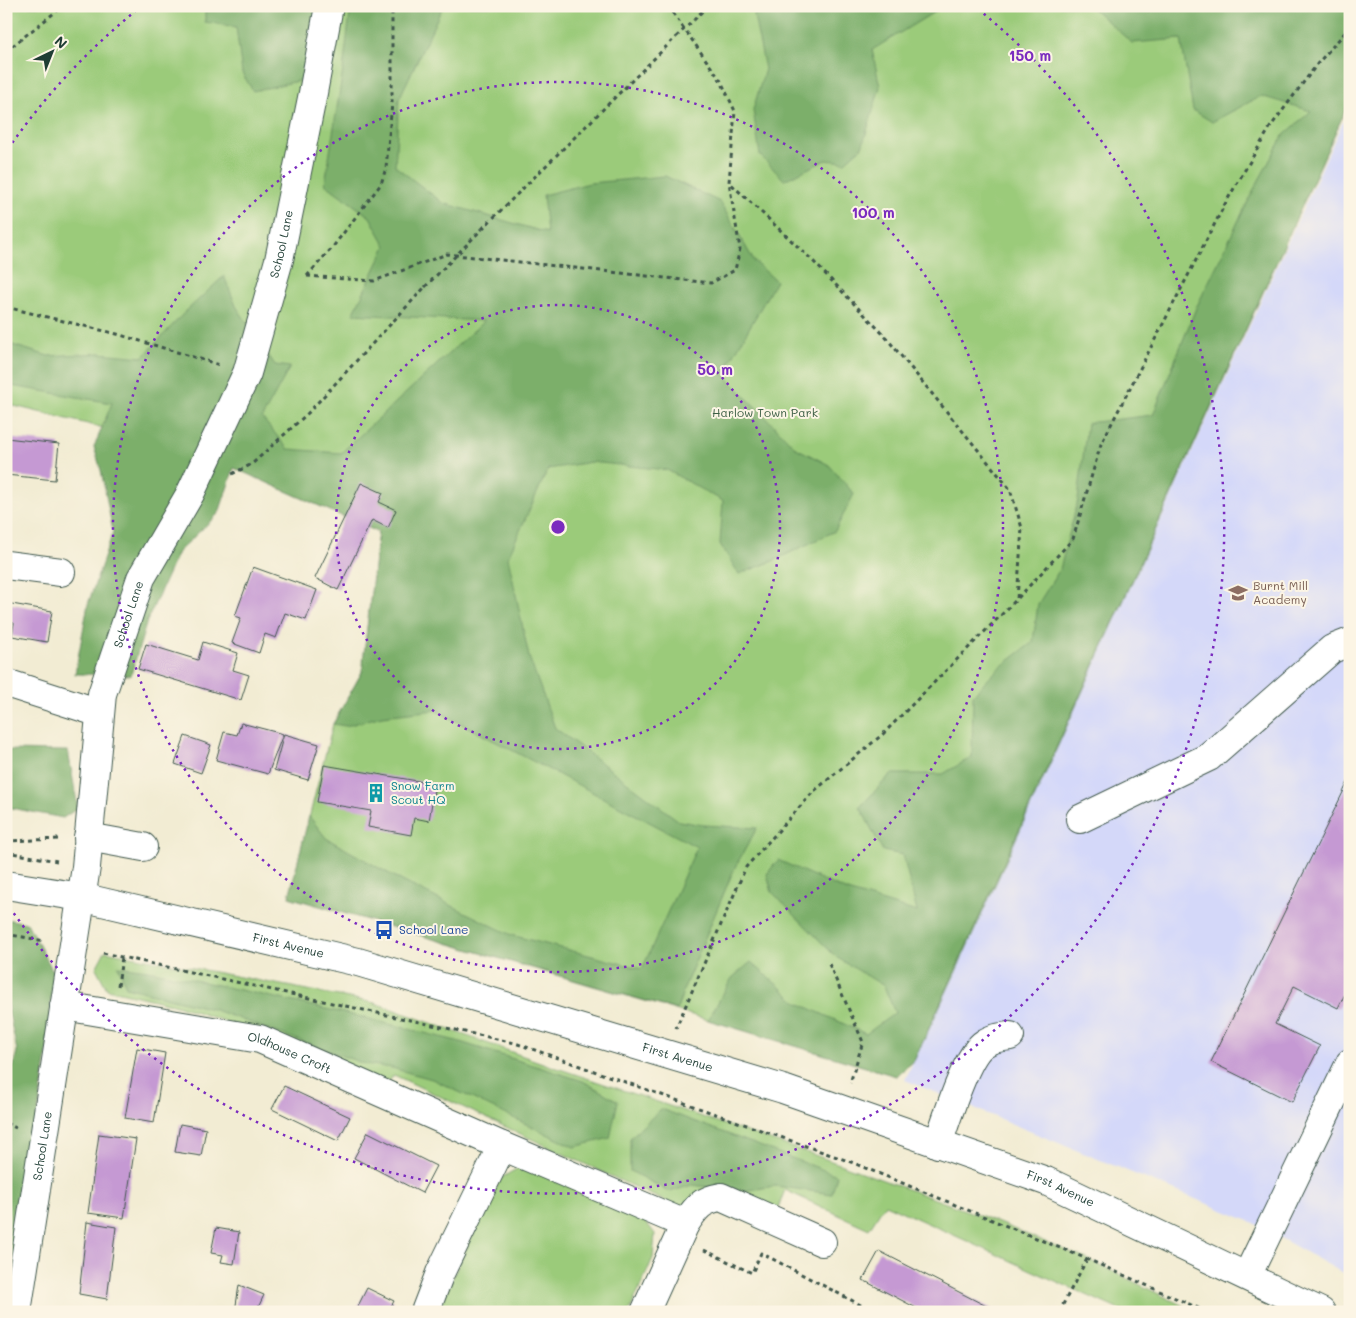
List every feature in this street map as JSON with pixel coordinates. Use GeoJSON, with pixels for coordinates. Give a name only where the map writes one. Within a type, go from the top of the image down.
{"type":"FeatureCollection","features":[{"type":"Feature","properties":{"kind":"street","name":"School Lane"},"geometry":{"type":"LineString","coordinates":[[17,1312],[86,867],[102,694],[141,578],[190,494],[247,373],[276,269],[313,94],[328,6]]}},
{"type":"Feature","properties":{"kind":"street"},"geometry":{"type":"LineString","coordinates":[[6,565],[61,572]]}},
{"type":"Feature","properties":{"kind":"street"},"geometry":{"type":"LineString","coordinates":[[1080,818],[1209,756],[1332,649],[1350,642]]}},
{"type":"Feature","properties":{"kind":"street"},"geometry":{"type":"LineString","coordinates":[[6,683],[100,713]]}},
{"type":"Feature","properties":{"kind":"street"},"geometry":{"type":"LineString","coordinates":[[88,837],[143,848]]}},
{"type":"Feature","properties":{"kind":"street","name":"First Avenue"},"geometry":{"type":"LineString","coordinates":[[6,885],[81,898],[358,962],[784,1089],[1046,1181],[1321,1312]]}},
{"type":"Feature","properties":{"kind":"street","name":"Oldhouse Croft"},"geometry":{"type":"LineString","coordinates":[[64,1006],[260,1039],[502,1146],[682,1231]]}},
{"type":"Feature","properties":{"kind":"street"},"geometry":{"type":"LineString","coordinates":[[938,1144],[968,1063],[983,1044],[996,1038],[1010,1036]]}},
{"type":"Feature","properties":{"kind":"street"},"geometry":{"type":"LineString","coordinates":[[1247,1276],[1350,1063]]}},
{"type":"Feature","properties":{"kind":"street"},"geometry":{"type":"LineString","coordinates":[[425,1312],[440,1274],[502,1146]]}},
{"type":"Feature","properties":{"kind":"street"},"geometry":{"type":"LineString","coordinates":[[645,1312],[682,1231],[698,1206],[709,1199],[720,1196],[822,1242]]}},
{"type":"Feature","properties":{"kind":"path"},"geometry":{"type":"LineString","coordinates":[[6,51],[63,6]]}},
{"type":"Feature","properties":{"kind":"path"},"geometry":{"type":"LineString","coordinates":[[307,276],[332,248],[380,184],[386,168],[392,103],[392,6]]}},
{"type":"Feature","properties":{"kind":"path"},"geometry":{"type":"LineString","coordinates":[[276,269],[307,276],[374,281],[447,254],[711,283],[736,270],[740,249],[729,182],[735,111],[721,81],[668,6]]}},
{"type":"Feature","properties":{"kind":"path"},"geometry":{"type":"LineString","coordinates":[[190,494],[252,464],[308,413],[424,287],[707,6]]}},
{"type":"Feature","properties":{"kind":"path"},"geometry":{"type":"LineString","coordinates":[[666,1054],[746,867],[813,792],[882,734],[1018,599],[1073,539],[1101,444],[1226,202],[1271,126],[1318,63],[1350,27]]}},
{"type":"Feature","properties":{"kind":"path"},"geometry":{"type":"LineString","coordinates":[[729,182],[810,258],[884,336],[1010,489],[1022,528],[1018,599]]}},
{"type":"Feature","properties":{"kind":"path"},"geometry":{"type":"LineString","coordinates":[[6,307],[118,334],[247,373]]}},
{"type":"Feature","properties":{"kind":"path"},"geometry":{"type":"LineString","coordinates":[[6,841],[88,837]]}},
{"type":"Feature","properties":{"kind":"path"},"geometry":{"type":"LineString","coordinates":[[6,852],[86,867]]}},
{"type":"Feature","properties":{"kind":"path"},"geometry":{"type":"LineString","coordinates":[[6,934],[73,946],[516,1043],[851,1162],[1088,1259],[1207,1312]]}},
{"type":"Feature","properties":{"kind":"path"},"geometry":{"type":"LineString","coordinates":[[829,964],[863,1042],[849,1086]]}},
{"type":"Feature","properties":{"kind":"path"},"geometry":{"type":"LineString","coordinates":[[682,1231],[752,1273],[762,1253],[874,1312]]}},
{"type":"Feature","properties":{"kind":"path"},"geometry":{"type":"LineString","coordinates":[[1059,1312],[1088,1259]]}},
{"type":"Feature","properties":{"kind":"shaded area","name":"Burnt Mill Academy"},"geometry":{"type":"Polygon","coordinates":[[[1350,106],[1350,1277],[1254,1223],[905,1080],[1350,106]]]}},
{"type":"Feature","properties":{"kind":"green space","name":"Harlow Town Park"},"geometry":{"type":"Polygon","coordinates":[[[6,6],[1350,6],[1350,100],[914,1061],[896,1076],[289,897],[333,724],[362,672],[378,532],[194,450],[6,404],[6,6]]]}},
{"type":"Feature","properties":{"kind":"green space"},"geometry":{"type":"Polygon","coordinates":[[[205,6],[329,6],[316,77],[253,91],[242,73],[236,27],[205,22],[205,6]]]}},
{"type":"Feature","properties":{"kind":"green space"},"geometry":{"type":"Polygon","coordinates":[[[351,6],[443,6],[399,99],[395,166],[443,203],[547,233],[543,195],[590,183],[665,176],[720,202],[754,261],[776,281],[723,374],[796,448],[829,465],[854,494],[835,531],[773,561],[739,574],[720,544],[723,501],[667,470],[591,462],[548,469],[508,557],[529,657],[555,728],[679,821],[703,825],[757,828],[734,869],[684,988],[677,1010],[289,897],[309,816],[326,838],[404,882],[511,935],[642,969],[697,847],[435,710],[382,716],[346,726],[333,724],[362,672],[378,532],[234,468],[219,513],[178,552],[147,621],[131,675],[75,674],[88,604],[113,532],[101,470],[94,447],[112,403],[6,385],[6,343],[48,356],[99,353],[143,357],[183,314],[224,276],[236,306],[275,365],[290,367],[262,418],[288,449],[341,453],[484,321],[353,314],[386,246],[370,217],[325,184],[351,6]]]}},
{"type":"Feature","properties":{"kind":"green space"},"geometry":{"type":"Polygon","coordinates":[[[756,6],[944,6],[872,50],[880,87],[862,147],[845,162],[826,160],[784,180],[760,155],[753,110],[765,69],[754,16],[756,6]]]}},
{"type":"Feature","properties":{"kind":"green space"},"geometry":{"type":"Polygon","coordinates":[[[1090,6],[1350,6],[1350,100],[914,1061],[896,1076],[708,1020],[732,978],[751,962],[798,1003],[866,1034],[895,1013],[884,986],[836,957],[772,892],[767,874],[778,860],[847,891],[917,912],[903,855],[883,851],[860,807],[891,774],[943,774],[972,757],[973,695],[999,668],[1033,642],[1038,604],[1060,569],[1078,500],[1087,423],[1153,415],[1196,308],[1253,191],[1283,136],[1311,111],[1261,96],[1212,122],[1193,110],[1181,39],[1132,43],[1090,6]]]}},
{"type":"Feature","properties":{"kind":"green space"},"geometry":{"type":"Polygon","coordinates":[[[6,750],[68,751],[78,808],[63,818],[6,807],[6,750]]]}},
{"type":"Feature","properties":{"kind":"green space"},"geometry":{"type":"Polygon","coordinates":[[[6,919],[27,923],[53,971],[47,1054],[10,1293],[6,1292],[6,1075],[13,1067],[17,1051],[6,999],[6,919]]]}},
{"type":"Feature","properties":{"kind":"green space"},"geometry":{"type":"Polygon","coordinates":[[[105,951],[375,1003],[551,1066],[812,1154],[984,1217],[1087,1259],[1196,1312],[1124,1312],[885,1204],[869,1229],[785,1190],[772,1223],[723,1202],[690,1213],[394,1075],[387,1084],[287,1042],[176,1005],[107,989],[96,968],[105,951]]]}},
{"type":"Feature","properties":{"kind":"green space"},"geometry":{"type":"Polygon","coordinates":[[[118,966],[154,971],[353,1015],[460,1042],[583,1081],[618,1101],[610,1138],[574,1147],[432,1079],[392,1068],[365,1064],[212,1009],[126,987],[118,966]]]}},
{"type":"Feature","properties":{"kind":"green space"},"geometry":{"type":"Polygon","coordinates":[[[661,1109],[837,1175],[832,1194],[775,1186],[743,1191],[692,1185],[670,1192],[630,1171],[630,1138],[661,1109]]]}},
{"type":"Feature","properties":{"kind":"green space"},"geometry":{"type":"Polygon","coordinates":[[[530,1161],[638,1211],[655,1234],[653,1258],[629,1312],[437,1312],[489,1198],[501,1178],[530,1161]]]}},
{"type":"Feature","properties":{"kind":"building"},"geometry":{"type":"Polygon","coordinates":[[[6,438],[59,444],[55,480],[6,475],[6,438]]]}},
{"type":"Feature","properties":{"kind":"building"},"geometry":{"type":"Polygon","coordinates":[[[361,483],[383,493],[379,502],[396,510],[388,528],[372,520],[338,590],[315,578],[361,483]]]}},
{"type":"Feature","properties":{"kind":"building"},"geometry":{"type":"Polygon","coordinates":[[[253,567],[317,590],[306,620],[285,613],[276,638],[265,634],[259,653],[232,643],[241,618],[235,616],[253,567]]]}},
{"type":"Feature","properties":{"kind":"building"},"geometry":{"type":"Polygon","coordinates":[[[6,603],[52,611],[47,642],[12,636],[14,623],[6,622],[6,603]]]}},
{"type":"Feature","properties":{"kind":"building"},"geometry":{"type":"Polygon","coordinates":[[[203,642],[238,653],[233,670],[249,675],[241,700],[138,669],[146,644],[198,660],[203,642]]]}},
{"type":"Feature","properties":{"kind":"building"},"geometry":{"type":"Polygon","coordinates":[[[241,723],[283,734],[268,774],[216,760],[224,732],[237,735],[241,723]]]}},
{"type":"Feature","properties":{"kind":"building"},"geometry":{"type":"Polygon","coordinates":[[[284,734],[319,744],[308,780],[274,770],[284,734]]]}},
{"type":"Feature","properties":{"kind":"building"},"geometry":{"type":"Polygon","coordinates":[[[185,736],[211,745],[201,773],[175,764],[185,736]]]}},
{"type":"Feature","properties":{"kind":"building","name":"Snow Farm Scout HQ"},"geometry":{"type":"Polygon","coordinates":[[[324,765],[435,784],[429,821],[414,818],[411,835],[368,827],[371,811],[317,802],[324,765]]]}},
{"type":"Feature","properties":{"kind":"building"},"geometry":{"type":"Polygon","coordinates":[[[1350,778],[1350,984],[1338,1008],[1294,986],[1275,1024],[1320,1046],[1292,1102],[1211,1062],[1350,778]]]}},
{"type":"Feature","properties":{"kind":"building"},"geometry":{"type":"Polygon","coordinates":[[[137,1048],[165,1053],[154,1123],[125,1118],[137,1048]]]}},
{"type":"Feature","properties":{"kind":"building"},"geometry":{"type":"Polygon","coordinates":[[[284,1086],[350,1117],[338,1141],[272,1109],[284,1086]]]}},
{"type":"Feature","properties":{"kind":"building"},"geometry":{"type":"Polygon","coordinates":[[[180,1124],[206,1129],[201,1156],[175,1152],[180,1124]]]}},
{"type":"Feature","properties":{"kind":"building"},"geometry":{"type":"Polygon","coordinates":[[[368,1132],[436,1166],[422,1193],[354,1158],[368,1132]]]}},
{"type":"Feature","properties":{"kind":"building"},"geometry":{"type":"Polygon","coordinates":[[[99,1134],[136,1139],[124,1218],[88,1213],[99,1134]]]}},
{"type":"Feature","properties":{"kind":"building"},"geometry":{"type":"Polygon","coordinates":[[[87,1222],[116,1227],[107,1299],[79,1294],[87,1222]]]}},
{"type":"Feature","properties":{"kind":"building"},"geometry":{"type":"Polygon","coordinates":[[[216,1228],[239,1232],[234,1264],[221,1262],[223,1255],[211,1253],[216,1228]]]}},
{"type":"Feature","properties":{"kind":"building"},"geometry":{"type":"Polygon","coordinates":[[[879,1251],[998,1312],[924,1312],[863,1280],[879,1251]]]}},
{"type":"Feature","properties":{"kind":"building"},"geometry":{"type":"Polygon","coordinates":[[[239,1285],[264,1295],[256,1312],[235,1312],[239,1285]]]}},
{"type":"Feature","properties":{"kind":"building"},"geometry":{"type":"Polygon","coordinates":[[[367,1288],[394,1301],[388,1312],[355,1312],[367,1288]]]}},
{"type":"Feature","properties":{"kind":"place","name":"Burnt Mill Academy"},"geometry":{"type":"Point","coordinates":[1238,593]}},
{"type":"Feature","properties":{"kind":"place","name":"Snow Farm Scout HQ"},"geometry":{"type":"Point","coordinates":[376,793]}},
{"type":"Feature","properties":{"kind":"place","name":"School Lane"},"geometry":{"type":"Point","coordinates":[384,930]}}]}
